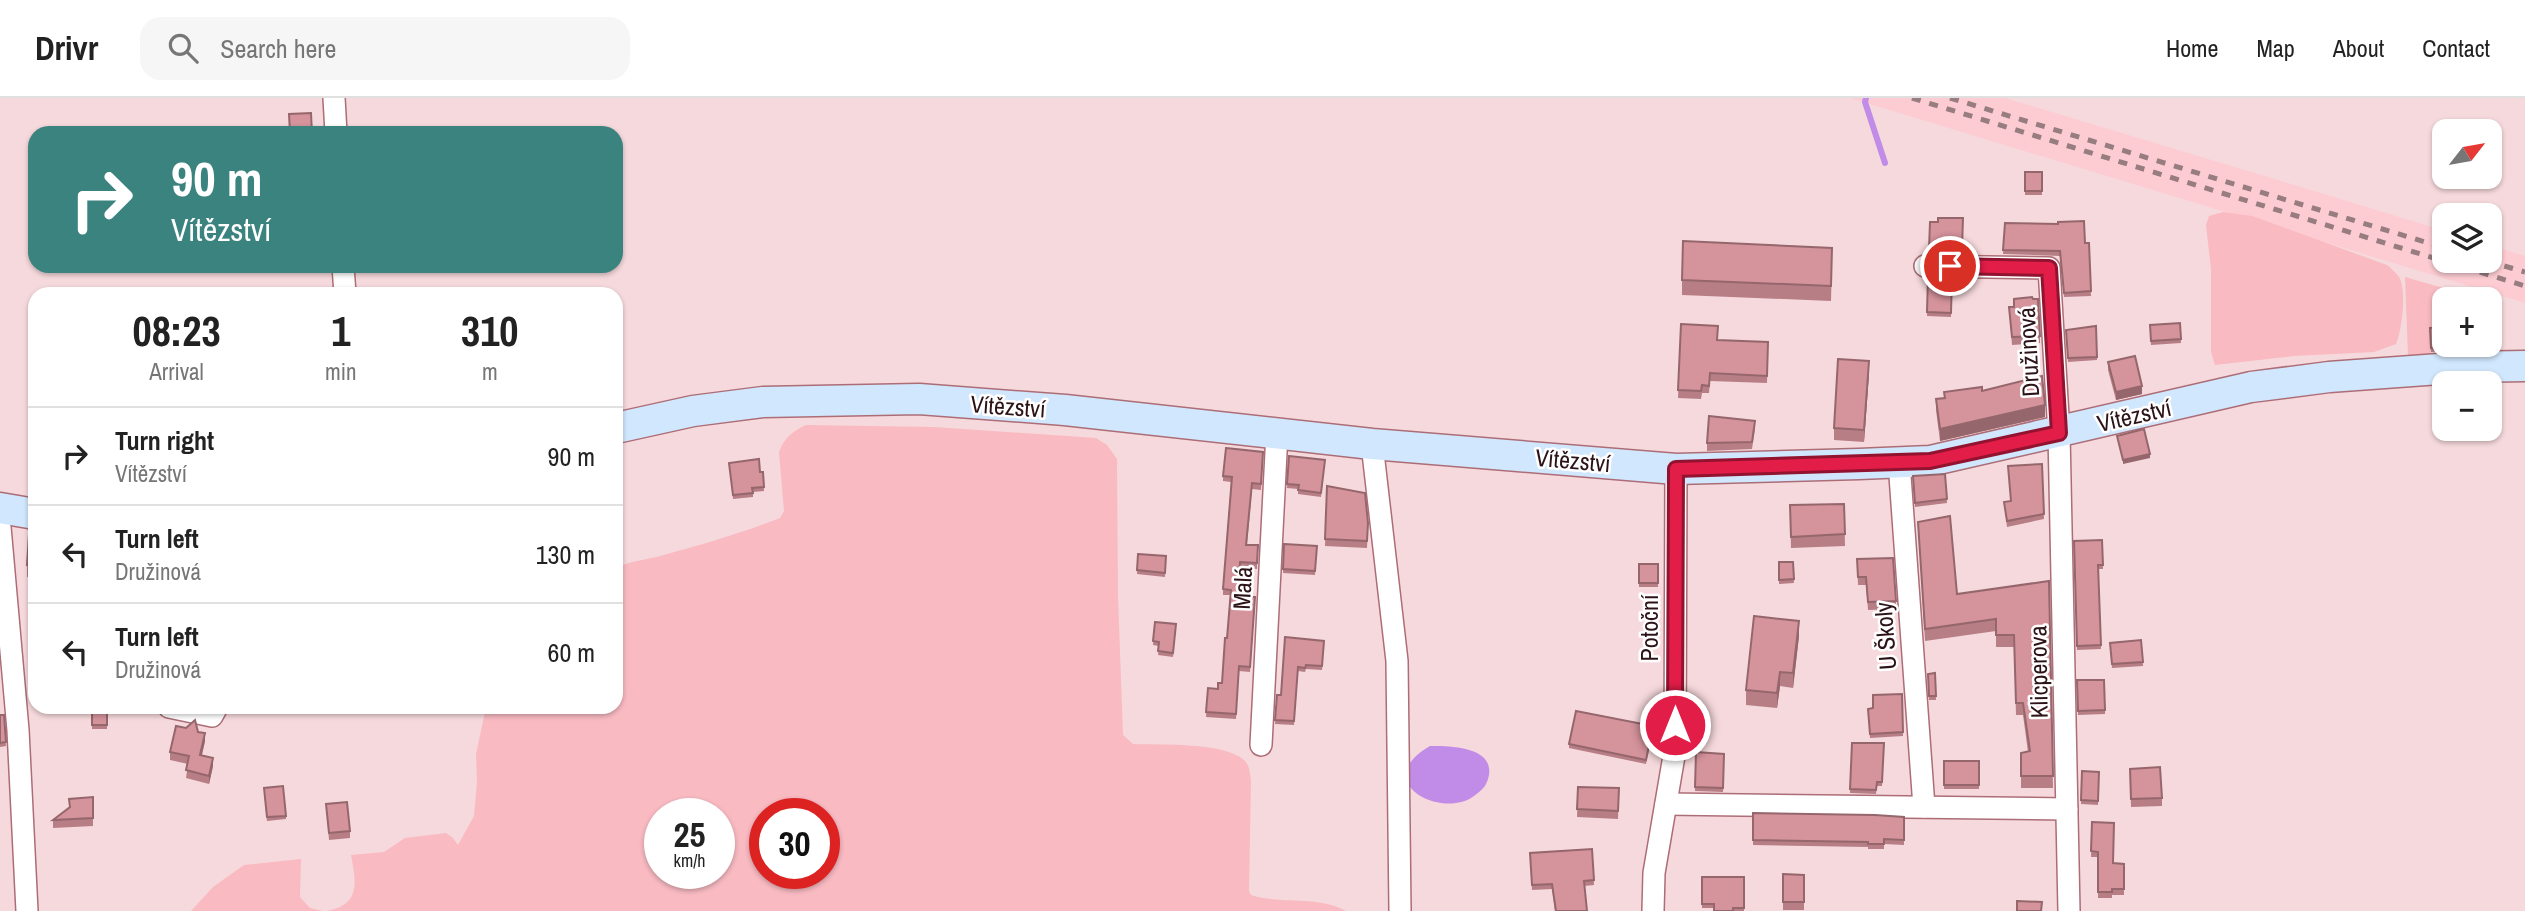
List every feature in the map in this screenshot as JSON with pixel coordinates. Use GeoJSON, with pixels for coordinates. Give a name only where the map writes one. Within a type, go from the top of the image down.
{"type":"FeatureCollection","features":[{"type":"Feature","properties":{"kind":"main road","name":"Vítězství"},"geometry":{"type":"LineString","coordinates":[[623,426],[693,411],[763,401],[919,399],[1065,410],[1372,444],[1676,469],[1899,463],[1930,461],[2251,387],[2329,377],[2467,367],[2525,366]]}},
{"type":"Feature","properties":{"kind":"main road"},"geometry":{"type":"LineString","coordinates":[[0,509],[28,513]]}},
{"type":"Feature","properties":{"kind":"street"},"geometry":{"type":"LineString","coordinates":[[334,98],[336,126]]}},
{"type":"Feature","properties":{"kind":"street","name":"Družinová"},"geometry":{"type":"LineString","coordinates":[[1925,266],[2049,268],[2059,433]]}},
{"type":"Feature","properties":{"kind":"street","name":"Malá"},"geometry":{"type":"LineString","coordinates":[[1261,745],[1277,433]]}},
{"type":"Feature","properties":{"kind":"street","name":"Klicperova"},"geometry":{"type":"LineString","coordinates":[[2059,433],[2070,911]]}},
{"type":"Feature","properties":{"kind":"street"},"geometry":{"type":"LineString","coordinates":[[1372,444],[1397,662],[1400,911]]}},
{"type":"Feature","properties":{"kind":"street","name":"U Školy"},"geometry":{"type":"LineString","coordinates":[[1899,463],[1924,807]]}},
{"type":"Feature","properties":{"kind":"street","name":"Potoční"},"geometry":{"type":"LineString","coordinates":[[1653,911],[1654,873],[1675,750],[1676,469]]}},
{"type":"Feature","properties":{"kind":"street"},"geometry":{"type":"LineString","coordinates":[[0,527],[18,730],[27,911]]}},
{"type":"Feature","properties":{"kind":"street"},"geometry":{"type":"LineString","coordinates":[[1666,804],[2067,809]]}},
{"type":"Feature","properties":{"kind":"shaded area"},"geometry":{"type":"Polygon","coordinates":[[[1850,98],[2005,98],[2301,187],[2432,227],[2432,273],[2502,273],[2502,249],[2525,256],[2525,303],[2502,296],[2502,287],[2472,287],[1850,98]]]}},
{"type":"Feature","properties":{"kind":"shaded area"},"geometry":{"type":"Polygon","coordinates":[[[2223,212],[2252,216],[2387,265],[2399,277],[2403,291],[2402,320],[2396,344],[2374,352],[2294,356],[2215,365],[2211,352],[2211,269],[2206,225],[2209,216],[2223,212]]]}},
{"type":"Feature","properties":{"kind":"shaded area"},"geometry":{"type":"Polygon","coordinates":[[[2405,277],[2440,287],[2432,287],[2431,355],[2408,356],[2405,277]]]}},
{"type":"Feature","properties":{"kind":"shaded area"},"geometry":{"type":"Polygon","coordinates":[[[806,425],[934,427],[1096,438],[1107,445],[1117,459],[1123,735],[1133,744],[1207,747],[1235,754],[1244,760],[1249,767],[1251,781],[1251,895],[1324,903],[1346,911],[327,911],[346,904],[354,891],[351,855],[384,852],[405,838],[446,833],[458,845],[474,816],[476,754],[485,714],[623,714],[623,565],[723,538],[780,518],[784,511],[779,452],[786,439],[806,425]]]}},
{"type":"Feature","properties":{"kind":"shaded area"},"geometry":{"type":"Polygon","coordinates":[[[1430,746],[1468,750],[1484,758],[1489,775],[1484,787],[1474,796],[1460,802],[1430,800],[1417,793],[1408,784],[1406,772],[1413,759],[1430,746]]]}},
{"type":"Feature","properties":{"kind":"shaded area"},"geometry":{"type":"Polygon","coordinates":[[[301,859],[300,897],[310,908],[323,911],[191,911],[213,887],[244,865],[301,859]]]}},
{"type":"Feature","properties":{"kind":"building"},"geometry":{"type":"Polygon","coordinates":[[[311,113],[312,126],[290,126],[289,114],[311,113]]]}},
{"type":"Feature","properties":{"kind":"building"},"geometry":{"type":"Polygon","coordinates":[[[2025,172],[2042,172],[2042,191],[2025,191],[2025,172]]]}},
{"type":"Feature","properties":{"kind":"building"},"geometry":{"type":"Polygon","coordinates":[[[1938,218],[1963,218],[1962,249],[1929,249],[1930,222],[1938,222],[1938,218]]]}},
{"type":"Feature","properties":{"kind":"building"},"geometry":{"type":"Polygon","coordinates":[[[2084,221],[2085,243],[2089,243],[2091,291],[2064,293],[2060,251],[2003,250],[2005,223],[2058,224],[2084,221]]]}},
{"type":"Feature","properties":{"kind":"building"},"geometry":{"type":"Polygon","coordinates":[[[1683,241],[1832,248],[1831,286],[1682,280],[1683,241]]]}},
{"type":"Feature","properties":{"kind":"building"},"geometry":{"type":"Polygon","coordinates":[[[1928,275],[1952,276],[1951,313],[1927,312],[1928,275]]]}},
{"type":"Feature","properties":{"kind":"building"},"geometry":{"type":"Polygon","coordinates":[[[2014,299],[2038,299],[2040,336],[2012,337],[2009,307],[2014,307],[2014,299]]]}},
{"type":"Feature","properties":{"kind":"building"},"geometry":{"type":"Polygon","coordinates":[[[2180,323],[2181,339],[2151,341],[2150,325],[2180,323]]]}},
{"type":"Feature","properties":{"kind":"building"},"geometry":{"type":"Polygon","coordinates":[[[1681,324],[1718,326],[1717,340],[1768,342],[1767,376],[1710,373],[1709,386],[1702,385],[1701,391],[1678,390],[1681,324]]]}},
{"type":"Feature","properties":{"kind":"building"},"geometry":{"type":"Polygon","coordinates":[[[2096,326],[2097,357],[2068,358],[2066,330],[2096,326]]]}},
{"type":"Feature","properties":{"kind":"building"},"geometry":{"type":"Polygon","coordinates":[[[2135,356],[2142,386],[2116,392],[2108,362],[2135,356]]]}},
{"type":"Feature","properties":{"kind":"building"},"geometry":{"type":"Polygon","coordinates":[[[1838,359],[1869,361],[1864,430],[1834,428],[1838,359]]]}},
{"type":"Feature","properties":{"kind":"building"},"geometry":{"type":"Polygon","coordinates":[[[2042,376],[2045,405],[1940,429],[1936,399],[1945,398],[1944,392],[1982,387],[1982,391],[2042,376]]]}},
{"type":"Feature","properties":{"kind":"building"},"geometry":{"type":"Polygon","coordinates":[[[1709,416],[1755,421],[1752,442],[1707,443],[1709,416]]]}},
{"type":"Feature","properties":{"kind":"building"},"geometry":{"type":"Polygon","coordinates":[[[2144,429],[2150,454],[2123,460],[2117,436],[2144,429]]]}},
{"type":"Feature","properties":{"kind":"building"},"geometry":{"type":"Polygon","coordinates":[[[1226,448],[1263,452],[1261,484],[1252,483],[1246,545],[1258,545],[1257,563],[1240,562],[1238,589],[1246,591],[1246,597],[1255,597],[1250,667],[1239,666],[1236,714],[1206,712],[1208,688],[1218,689],[1218,683],[1222,683],[1231,590],[1223,589],[1232,477],[1223,476],[1226,448]]]}},
{"type":"Feature","properties":{"kind":"building"},"geometry":{"type":"Polygon","coordinates":[[[1289,456],[1325,460],[1321,493],[1298,490],[1299,485],[1287,484],[1289,456]]]}},
{"type":"Feature","properties":{"kind":"building"},"geometry":{"type":"Polygon","coordinates":[[[759,459],[764,487],[752,488],[753,493],[733,495],[729,463],[759,459]]]}},
{"type":"Feature","properties":{"kind":"building"},"geometry":{"type":"Polygon","coordinates":[[[2042,464],[2044,514],[2007,521],[2004,502],[2011,501],[2008,466],[2042,464]]]}},
{"type":"Feature","properties":{"kind":"building"},"geometry":{"type":"Polygon","coordinates":[[[1945,474],[1947,499],[1915,503],[1913,476],[1945,474]]]}},
{"type":"Feature","properties":{"kind":"building"},"geometry":{"type":"Polygon","coordinates":[[[1327,486],[1365,493],[1367,541],[1325,539],[1327,486]]]}},
{"type":"Feature","properties":{"kind":"building"},"geometry":{"type":"Polygon","coordinates":[[[1844,504],[1845,534],[1791,537],[1790,505],[1844,504]]]}},
{"type":"Feature","properties":{"kind":"building"},"geometry":{"type":"Polygon","coordinates":[[[1950,516],[1957,594],[2049,581],[2053,776],[2021,776],[2021,753],[2030,751],[2023,703],[2016,703],[2014,635],[1996,635],[1996,619],[1925,629],[1918,522],[1950,516]]]}},
{"type":"Feature","properties":{"kind":"building"},"geometry":{"type":"Polygon","coordinates":[[[2102,540],[2103,565],[2098,565],[2101,645],[2077,646],[2074,541],[2102,540]]]}},
{"type":"Feature","properties":{"kind":"building"},"geometry":{"type":"Polygon","coordinates":[[[1284,544],[1317,546],[1315,571],[1283,569],[1284,544]]]}},
{"type":"Feature","properties":{"kind":"building"},"geometry":{"type":"Polygon","coordinates":[[[1138,554],[1166,556],[1165,573],[1137,570],[1138,554]]]}},
{"type":"Feature","properties":{"kind":"building"},"geometry":{"type":"Polygon","coordinates":[[[1893,558],[1896,601],[1868,602],[1866,577],[1858,577],[1857,559],[1893,558]]]}},
{"type":"Feature","properties":{"kind":"building"},"geometry":{"type":"Polygon","coordinates":[[[1779,562],[1793,562],[1794,579],[1779,580],[1779,562]]]}},
{"type":"Feature","properties":{"kind":"building"},"geometry":{"type":"Polygon","coordinates":[[[1639,564],[1658,564],[1658,583],[1639,583],[1639,564]]]}},
{"type":"Feature","properties":{"kind":"building"},"geometry":{"type":"Polygon","coordinates":[[[1754,616],[1799,621],[1793,673],[1780,672],[1777,693],[1746,690],[1754,616]]]}},
{"type":"Feature","properties":{"kind":"building"},"geometry":{"type":"Polygon","coordinates":[[[1155,622],[1176,624],[1173,653],[1158,651],[1159,642],[1153,641],[1155,622]]]}},
{"type":"Feature","properties":{"kind":"building"},"geometry":{"type":"Polygon","coordinates":[[[1285,637],[1324,641],[1322,666],[1298,667],[1294,721],[1275,720],[1277,695],[1281,695],[1285,637]]]}},
{"type":"Feature","properties":{"kind":"building"},"geometry":{"type":"Polygon","coordinates":[[[2141,640],[2143,662],[2112,664],[2110,643],[2141,640]]]}},
{"type":"Feature","properties":{"kind":"building"},"geometry":{"type":"Polygon","coordinates":[[[1935,673],[1936,696],[1929,696],[1928,674],[1935,673]]]}},
{"type":"Feature","properties":{"kind":"building"},"geometry":{"type":"Polygon","coordinates":[[[2077,680],[2104,680],[2105,710],[2078,711],[2077,680]]]}},
{"type":"Feature","properties":{"kind":"building"},"geometry":{"type":"Polygon","coordinates":[[[1902,694],[1903,732],[1870,734],[1868,709],[1873,708],[1873,695],[1902,694]]]}},
{"type":"Feature","properties":{"kind":"building"},"geometry":{"type":"Polygon","coordinates":[[[1576,711],[1653,726],[1646,760],[1569,744],[1576,711]]]}},
{"type":"Feature","properties":{"kind":"building"},"geometry":{"type":"Polygon","coordinates":[[[92,714],[107,714],[107,725],[92,725],[92,714]]]}},
{"type":"Feature","properties":{"kind":"building"},"geometry":{"type":"Polygon","coordinates":[[[0,715],[4,715],[6,742],[0,743],[0,715]]]}},
{"type":"Feature","properties":{"kind":"building"},"geometry":{"type":"Polygon","coordinates":[[[195,720],[198,732],[205,733],[200,755],[213,758],[209,776],[186,770],[189,756],[170,752],[176,726],[186,728],[195,720]]]}},
{"type":"Feature","properties":{"kind":"building"},"geometry":{"type":"Polygon","coordinates":[[[1852,743],[1884,743],[1882,782],[1877,782],[1876,790],[1850,789],[1852,743]]]}},
{"type":"Feature","properties":{"kind":"building"},"geometry":{"type":"Polygon","coordinates":[[[1696,752],[1724,754],[1723,788],[1695,787],[1696,752]]]}},
{"type":"Feature","properties":{"kind":"building"},"geometry":{"type":"Polygon","coordinates":[[[1944,761],[1979,761],[1979,785],[1944,785],[1944,761]]]}},
{"type":"Feature","properties":{"kind":"building"},"geometry":{"type":"Polygon","coordinates":[[[2160,767],[2162,798],[2131,799],[2130,769],[2160,767]]]}},
{"type":"Feature","properties":{"kind":"building"},"geometry":{"type":"Polygon","coordinates":[[[2082,771],[2099,772],[2098,801],[2081,800],[2082,771]]]}},
{"type":"Feature","properties":{"kind":"building"},"geometry":{"type":"Polygon","coordinates":[[[283,786],[286,816],[267,817],[264,788],[283,786]]]}},
{"type":"Feature","properties":{"kind":"building"},"geometry":{"type":"Polygon","coordinates":[[[1578,787],[1619,788],[1618,811],[1577,809],[1578,787]]]}},
{"type":"Feature","properties":{"kind":"building"},"geometry":{"type":"Polygon","coordinates":[[[93,797],[93,818],[53,820],[70,807],[69,799],[93,797]]]}},
{"type":"Feature","properties":{"kind":"building"},"geometry":{"type":"Polygon","coordinates":[[[347,802],[350,831],[329,833],[326,804],[347,802]]]}},
{"type":"Feature","properties":{"kind":"building"},"geometry":{"type":"Polygon","coordinates":[[[1753,813],[1904,817],[1904,840],[1884,839],[1884,844],[1868,844],[1753,840],[1753,813]]]}},
{"type":"Feature","properties":{"kind":"building"},"geometry":{"type":"Polygon","coordinates":[[[2092,822],[2114,823],[2113,863],[2124,864],[2124,889],[2098,892],[2098,852],[2091,851],[2092,822]]]}},
{"type":"Feature","properties":{"kind":"building"},"geometry":{"type":"Polygon","coordinates":[[[1592,849],[1594,880],[1584,881],[1587,911],[1556,911],[1552,884],[1532,885],[1530,853],[1592,849]]]}},
{"type":"Feature","properties":{"kind":"building"},"geometry":{"type":"Polygon","coordinates":[[[1783,874],[1804,875],[1804,902],[1783,902],[1783,874]]]}},
{"type":"Feature","properties":{"kind":"building"},"geometry":{"type":"Polygon","coordinates":[[[1702,877],[1744,877],[1744,908],[1714,911],[1714,904],[1702,904],[1702,877]]]}},
{"type":"Feature","properties":{"kind":"building"},"geometry":{"type":"Polygon","coordinates":[[[2017,901],[2042,902],[2041,911],[2017,911],[2017,901]]]}},
{"type":"Feature","properties":{"kind":"waterway"},"geometry":{"type":"LineString","coordinates":[[1866,98],[1885,163]]}},
{"type":"Feature","properties":{"kind":"railway"},"geometry":{"type":"LineString","coordinates":[[1912,98],[2525,286]]}},
{"type":"Feature","properties":{"kind":"railway"},"geometry":{"type":"LineString","coordinates":[[1950,98],[2432,244]]}},
{"type":"Feature","properties":{"kind":"railway"},"geometry":{"type":"LineString","coordinates":[[2502,265],[2525,272]]}},
{"type":"Feature","properties":{"kind":"route"},"geometry":{"type":"LineString","coordinates":[[1675,725],[1676,469],[1930,461],[2059,433],[2049,268],[1950,266]]}}]}
